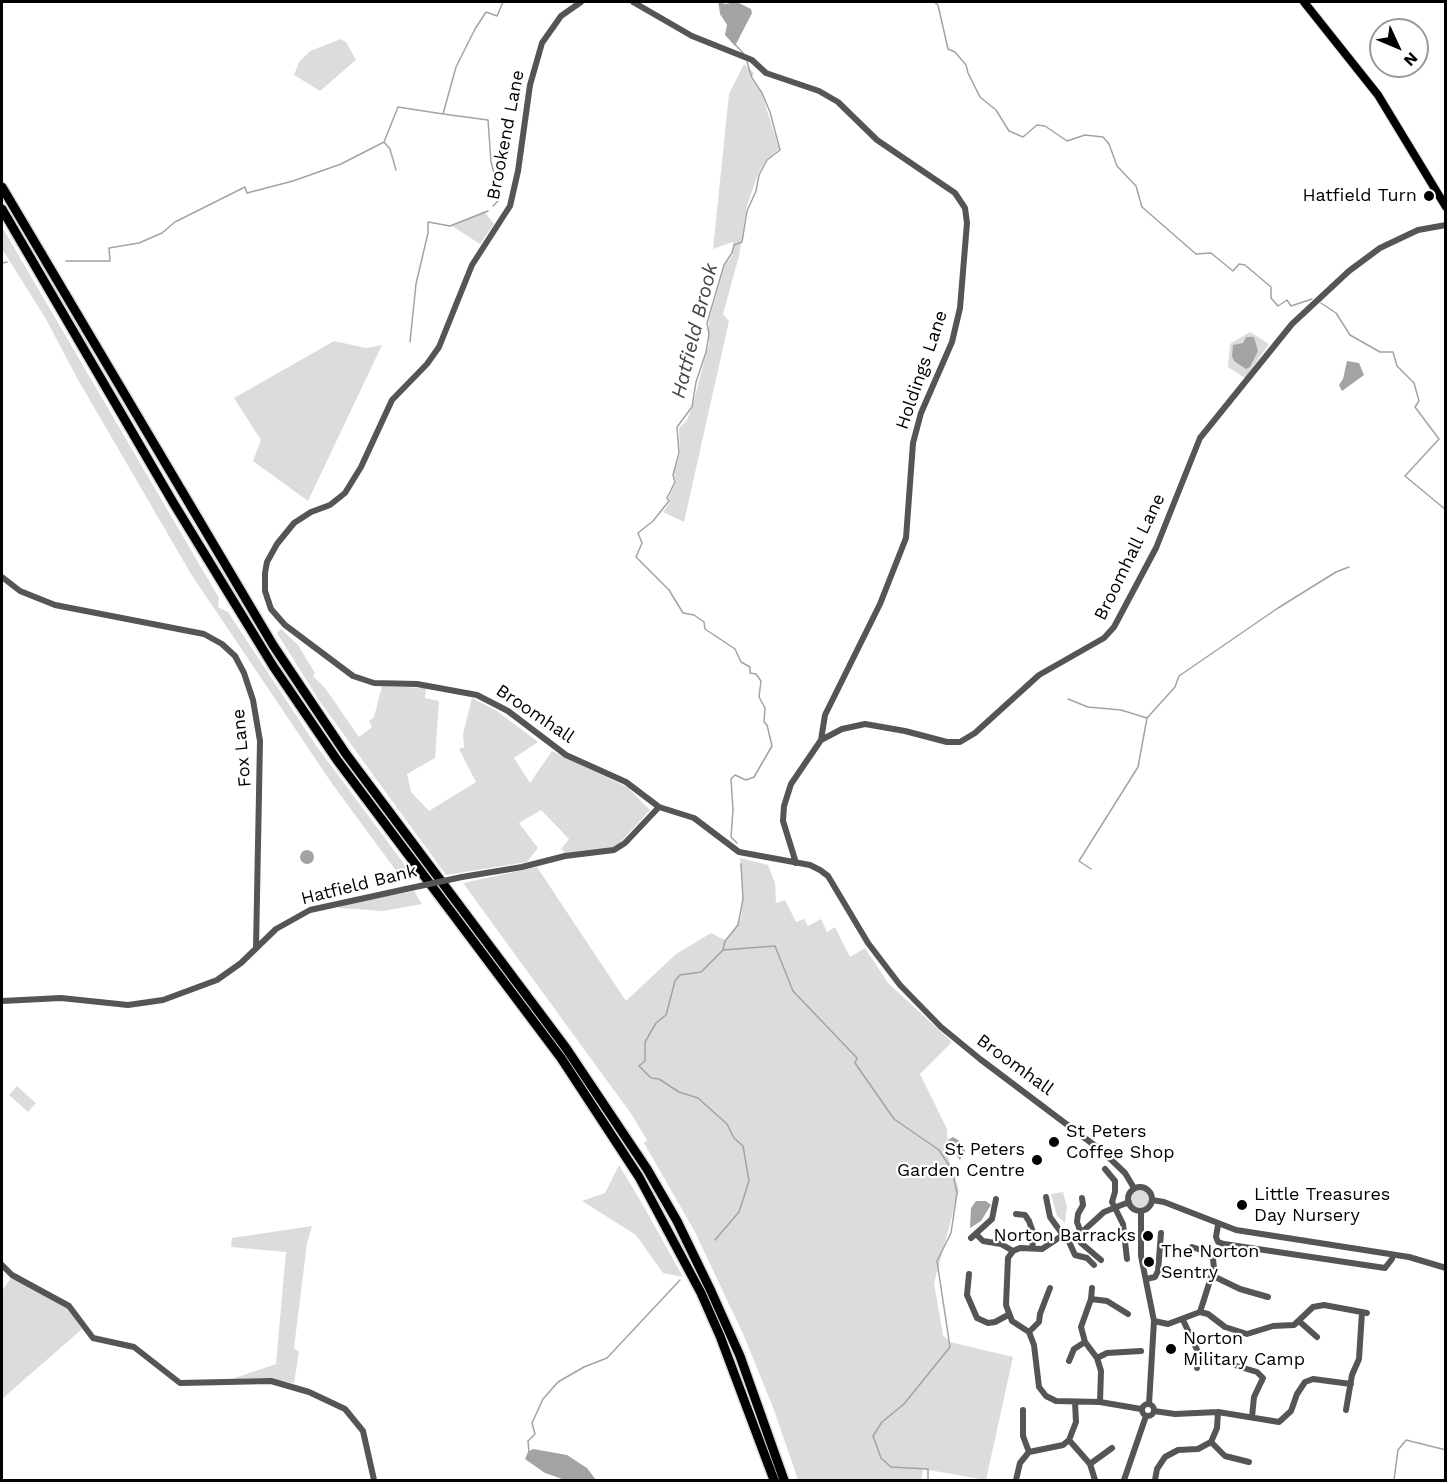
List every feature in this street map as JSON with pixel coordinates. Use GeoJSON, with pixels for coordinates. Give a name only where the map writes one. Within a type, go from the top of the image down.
{"type":"FeatureCollection","features":[{"type":"Feature","properties":{"kind":"highway"},"geometry":{"type":"LineString","coordinates":[[2,187],[273,645],[346,754],[566,1048],[647,1169],[677,1221],[726,1324],[784,1480]]}},
{"type":"Feature","properties":{"kind":"highway"},"geometry":{"type":"LineString","coordinates":[[2,209],[273,666],[336,760],[561,1058],[639,1177],[701,1293],[720,1336],[774,1480]]}},
{"type":"Feature","properties":{"kind":"main road"},"geometry":{"type":"LineString","coordinates":[[1304,2],[1378,95],[1446,207]]}},
{"type":"Feature","properties":{"kind":"street","name":"Brookend Lane"},"geometry":{"type":"LineString","coordinates":[[290,630],[275,615],[267,597],[264,585],[267,562],[277,544],[294,523],[311,512],[330,505],[345,493],[361,467],[392,400],[427,364],[439,347],[472,265],[510,206],[538,55],[554,25],[572,4],[581,2]]}},
{"type":"Feature","properties":{"kind":"street","name":"Holdings Lane"},"geometry":{"type":"LineString","coordinates":[[633,2],[692,36],[729,53],[752,60],[766,73],[819,91],[838,102],[877,140],[955,193],[965,208],[967,223],[960,308],[952,342],[921,413],[913,443],[906,538],[880,604],[825,715],[821,740]]}},
{"type":"Feature","properties":{"kind":"street","name":"Broomhall Lane"},"geometry":{"type":"LineString","coordinates":[[821,740],[848,727],[865,724],[947,742],[960,742],[975,733],[1039,675],[1104,638],[1114,627],[1156,548],[1200,438],[1292,324],[1349,271],[1380,248],[1418,231],[1446,225]]}},
{"type":"Feature","properties":{"kind":"street","name":"Fox Lane"},"geometry":{"type":"LineString","coordinates":[[2,577],[21,591],[55,605],[204,634],[222,644],[235,656],[244,673],[253,700],[260,741],[256,948]]}},
{"type":"Feature","properties":{"kind":"street","name":"Broomhall"},"geometry":{"type":"LineString","coordinates":[[290,630],[343,670],[362,680],[427,685],[477,695],[492,701],[559,750],[626,782],[659,807],[694,818],[739,852],[810,866],[828,876],[900,985],[960,1044],[1102,1151],[1125,1173],[1134,1188]]}},
{"type":"Feature","properties":{"kind":"street"},"geometry":{"type":"LineString","coordinates":[[796,863],[783,821],[784,806],[791,784],[821,740]]}},
{"type":"Feature","properties":{"kind":"street","name":"Hatfield Bank"},"geometry":{"type":"LineString","coordinates":[[2,1001],[62,998],[113,1005],[144,1004],[193,991],[234,969],[276,929],[310,910],[565,856],[614,850],[625,843],[659,807]]}},
{"type":"Feature","properties":{"kind":"street"},"geometry":{"type":"LineString","coordinates":[[1105,1169],[1115,1181],[1113,1208],[1123,1224],[1127,1259]]}},
{"type":"Feature","properties":{"kind":"street"},"geometry":{"type":"LineString","coordinates":[[1134,1188],[1148,1190],[1152,1200],[1149,1207],[1141,1211],[1135,1209],[1129,1202],[1129,1196],[1134,1188]]}},
{"type":"Feature","properties":{"kind":"street"},"geometry":{"type":"LineString","coordinates":[[1046,1197],[1047,1211],[1075,1255],[1087,1258],[1094,1265]]}},
{"type":"Feature","properties":{"kind":"street"},"geometry":{"type":"LineString","coordinates":[[1082,1198],[1083,1205],[1077,1222],[1081,1243],[1101,1260]]}},
{"type":"Feature","properties":{"kind":"street"},"geometry":{"type":"LineString","coordinates":[[996,1199],[992,1219],[974,1236],[983,1241],[1001,1244],[1013,1251]]}},
{"type":"Feature","properties":{"kind":"street"},"geometry":{"type":"LineString","coordinates":[[1152,1200],[1164,1202],[1218,1225],[1275,1237],[1409,1257],[1446,1268]]}},
{"type":"Feature","properties":{"kind":"street"},"geometry":{"type":"LineString","coordinates":[[1129,1202],[1113,1208],[1079,1234],[1064,1235],[1042,1249],[1020,1248],[1013,1251],[1008,1258],[1011,1286],[1008,1315],[1012,1321],[1029,1332],[1034,1345],[1040,1387],[1046,1396],[1056,1401],[1100,1402],[1141,1408],[1149,1404]]}},
{"type":"Feature","properties":{"kind":"street"},"geometry":{"type":"LineString","coordinates":[[1141,1211],[1140,1250],[1154,1321],[1149,1404],[1154,1411]]}},
{"type":"Feature","properties":{"kind":"street"},"geometry":{"type":"LineString","coordinates":[[1016,1214],[1027,1216],[1032,1230],[1032,1248]]}},
{"type":"Feature","properties":{"kind":"street"},"geometry":{"type":"LineString","coordinates":[[1218,1225],[1216,1237],[1218,1242],[1224,1244],[1385,1268],[1392,1259]]}},
{"type":"Feature","properties":{"kind":"street"},"geometry":{"type":"LineString","coordinates":[[1024,1233],[1032,1230]]}},
{"type":"Feature","properties":{"kind":"street"},"geometry":{"type":"LineString","coordinates":[[1146,1279],[1155,1277],[1158,1271],[1161,1233]]}},
{"type":"Feature","properties":{"kind":"street"},"geometry":{"type":"LineString","coordinates":[[1192,1247],[1207,1252],[1213,1259],[1213,1276],[1202,1301],[1200,1312]]}},
{"type":"Feature","properties":{"kind":"street"},"geometry":{"type":"LineString","coordinates":[[2,1265],[12,1275],[69,1305],[93,1338],[134,1347],[180,1383],[271,1381],[309,1392],[345,1409],[363,1431],[374,1480]]}},
{"type":"Feature","properties":{"kind":"street"},"geometry":{"type":"LineString","coordinates":[[969,1274],[967,1283],[969,1301],[977,1318],[988,1323],[1008,1315]]}},
{"type":"Feature","properties":{"kind":"street"},"geometry":{"type":"LineString","coordinates":[[1213,1276],[1240,1289],[1268,1297]]}},
{"type":"Feature","properties":{"kind":"street"},"geometry":{"type":"LineString","coordinates":[[967,1283],[976,1285]]}},
{"type":"Feature","properties":{"kind":"street"},"geometry":{"type":"LineString","coordinates":[[1092,1287],[1091,1299],[1081,1327],[1085,1342],[1097,1358],[1102,1384],[1100,1402]]}},
{"type":"Feature","properties":{"kind":"street"},"geometry":{"type":"LineString","coordinates":[[1029,1332],[1039,1322],[1050,1288]]}},
{"type":"Feature","properties":{"kind":"street"},"geometry":{"type":"LineString","coordinates":[[1091,1299],[1107,1301],[1126,1309]]}},
{"type":"Feature","properties":{"kind":"street"},"geometry":{"type":"LineString","coordinates":[[1154,1321],[1168,1324],[1200,1312],[1208,1314],[1225,1327],[1246,1334],[1273,1326],[1300,1322],[1313,1307],[1324,1305],[1365,1312],[1364,1343],[1343,1401],[1346,1410]]}},
{"type":"Feature","properties":{"kind":"street"},"geometry":{"type":"LineString","coordinates":[[1183,1320],[1203,1361],[1197,1368]]}},
{"type":"Feature","properties":{"kind":"street"},"geometry":{"type":"LineString","coordinates":[[1300,1322],[1312,1337]]}},
{"type":"Feature","properties":{"kind":"street"},"geometry":{"type":"LineString","coordinates":[[1069,1361],[1071,1348],[1085,1342]]}},
{"type":"Feature","properties":{"kind":"street"},"geometry":{"type":"LineString","coordinates":[[1097,1358],[1107,1353],[1136,1349]]}},
{"type":"Feature","properties":{"kind":"street"},"geometry":{"type":"LineString","coordinates":[[1237,1366],[1257,1372],[1263,1378],[1254,1397],[1252,1417]]}},
{"type":"Feature","properties":{"kind":"street"},"geometry":{"type":"LineString","coordinates":[[1300,1375],[1305,1382]]}},
{"type":"Feature","properties":{"kind":"street"},"geometry":{"type":"LineString","coordinates":[[1124,1480],[1146,1416],[1154,1411],[1175,1414],[1218,1412],[1252,1417],[1270,1423],[1287,1417],[1305,1382],[1313,1379],[1351,1384]]}},
{"type":"Feature","properties":{"kind":"street"},"geometry":{"type":"LineString","coordinates":[[1016,1480],[1020,1463],[1029,1452],[1063,1445],[1069,1440],[1076,1422],[1075,1402]]}},
{"type":"Feature","properties":{"kind":"street"},"geometry":{"type":"LineString","coordinates":[[1141,1408],[1146,1416]]}},
{"type":"Feature","properties":{"kind":"street"},"geometry":{"type":"LineString","coordinates":[[1023,1410],[1025,1419],[1023,1436],[1029,1452]]}},
{"type":"Feature","properties":{"kind":"street"},"geometry":{"type":"LineString","coordinates":[[1155,1480],[1157,1470],[1165,1457],[1178,1450],[1198,1449],[1211,1442],[1217,1428],[1218,1412]]}},
{"type":"Feature","properties":{"kind":"street"},"geometry":{"type":"LineString","coordinates":[[1025,1419],[1032,1418]]}},
{"type":"Feature","properties":{"kind":"street"},"geometry":{"type":"LineString","coordinates":[[1069,1440],[1090,1464],[1094,1479],[1085,1480]]}},
{"type":"Feature","properties":{"kind":"street"},"geometry":{"type":"LineString","coordinates":[[1211,1442],[1225,1456],[1239,1464],[1249,1462]]}},
{"type":"Feature","properties":{"kind":"street"},"geometry":{"type":"LineString","coordinates":[[1090,1464],[1109,1450],[1102,1447]]}},
{"type":"Feature","properties":{"kind":"shaded area"},"geometry":{"type":"Polygon","coordinates":[[[719,2],[725,4],[737,2],[751,9],[752,13],[735,46],[725,35],[727,25],[722,17],[719,2]]]}},
{"type":"Feature","properties":{"kind":"shaded area"},"geometry":{"type":"Polygon","coordinates":[[[341,39],[346,42],[356,60],[320,91],[294,75],[299,62],[310,51],[341,39]]]}},
{"type":"Feature","properties":{"kind":"shaded area"},"geometry":{"type":"Polygon","coordinates":[[[744,64],[754,73],[751,79],[762,94],[779,149],[766,160],[758,174],[747,206],[739,256],[723,314],[729,321],[684,522],[663,512],[670,502],[669,497],[676,482],[674,474],[680,454],[679,428],[687,420],[692,408],[709,343],[709,320],[725,265],[733,255],[733,242],[713,249],[729,94],[744,64]]]}},
{"type":"Feature","properties":{"kind":"shaded area"},"geometry":{"type":"Polygon","coordinates":[[[484,211],[494,224],[480,244],[452,226],[484,211]]]}},
{"type":"Feature","properties":{"kind":"shaded area"},"geometry":{"type":"Polygon","coordinates":[[[2,227],[219,598],[218,607],[228,612],[315,744],[413,876],[403,880],[333,785],[191,574],[77,378],[46,319],[2,249],[2,227]]]}},
{"type":"Feature","properties":{"kind":"shaded area"},"geometry":{"type":"Polygon","coordinates":[[[1250,332],[1269,344],[1245,378],[1228,367],[1230,344],[1250,332]]]}},
{"type":"Feature","properties":{"kind":"shaded area"},"geometry":{"type":"Polygon","coordinates":[[[1246,337],[1254,337],[1258,351],[1250,367],[1246,369],[1234,361],[1232,356],[1233,345],[1243,343],[1246,337]]]}},
{"type":"Feature","properties":{"kind":"shaded area"},"geometry":{"type":"Polygon","coordinates":[[[334,341],[366,348],[382,345],[308,501],[253,461],[261,440],[234,398],[334,341]]]}},
{"type":"Feature","properties":{"kind":"shaded area"},"geometry":{"type":"Polygon","coordinates":[[[1347,361],[1359,363],[1364,375],[1342,391],[1339,385],[1343,379],[1347,361]]]}},
{"type":"Feature","properties":{"kind":"shaded area"},"geometry":{"type":"Polygon","coordinates":[[[281,629],[298,645],[315,673],[313,676],[325,688],[359,737],[372,727],[369,721],[374,717],[382,686],[426,688],[425,698],[439,701],[435,758],[407,774],[411,792],[429,811],[476,782],[459,749],[464,747],[463,734],[472,698],[497,711],[538,742],[514,758],[530,783],[552,751],[627,787],[650,810],[618,845],[607,850],[565,853],[561,849],[569,839],[541,810],[519,823],[538,848],[527,862],[446,875],[318,699],[277,633],[281,629]]]}},
{"type":"Feature","properties":{"kind":"shaded area"},"geometry":{"type":"Polygon","coordinates":[[[307,850],[312,852],[314,857],[312,862],[307,864],[302,862],[300,857],[302,852],[307,850]]]}},
{"type":"Feature","properties":{"kind":"shaded area"},"geometry":{"type":"Polygon","coordinates":[[[740,858],[768,865],[775,883],[776,903],[785,900],[796,922],[804,919],[808,926],[821,919],[827,932],[835,927],[850,957],[865,948],[888,983],[952,1042],[920,1074],[947,1129],[948,1157],[959,1190],[934,1283],[943,1335],[950,1342],[1013,1357],[986,1480],[923,1469],[921,1480],[798,1480],[774,1410],[744,1336],[695,1232],[644,1143],[647,1140],[632,1115],[463,883],[537,867],[626,1001],[676,954],[711,933],[726,941],[741,918],[743,899],[740,858]]]}},
{"type":"Feature","properties":{"kind":"shaded area"},"geometry":{"type":"Polygon","coordinates":[[[414,891],[422,904],[383,911],[339,908],[338,905],[414,891]]]}},
{"type":"Feature","properties":{"kind":"shaded area"},"geometry":{"type":"Polygon","coordinates":[[[17,1086],[36,1103],[28,1112],[9,1095],[17,1086]]]}},
{"type":"Feature","properties":{"kind":"shaded area"},"geometry":{"type":"Polygon","coordinates":[[[953,1137],[961,1142],[965,1151],[960,1160],[949,1146],[948,1140],[953,1137]]]}},
{"type":"Feature","properties":{"kind":"shaded area"},"geometry":{"type":"Polygon","coordinates":[[[619,1165],[683,1277],[663,1273],[636,1235],[582,1201],[605,1193],[619,1165]]]}},
{"type":"Feature","properties":{"kind":"shaded area"},"geometry":{"type":"Polygon","coordinates":[[[1140,1190],[1146,1193],[1149,1199],[1146,1205],[1140,1208],[1134,1205],[1131,1199],[1134,1193],[1140,1190]]]}},
{"type":"Feature","properties":{"kind":"shaded area"},"geometry":{"type":"Polygon","coordinates":[[[1063,1192],[1067,1207],[1065,1223],[1057,1216],[1051,1194],[1063,1192]]]}},
{"type":"Feature","properties":{"kind":"shaded area"},"geometry":{"type":"Polygon","coordinates":[[[976,1201],[986,1201],[991,1205],[981,1221],[970,1228],[971,1208],[976,1201]]]}},
{"type":"Feature","properties":{"kind":"shaded area"},"geometry":{"type":"Polygon","coordinates":[[[312,1226],[307,1243],[294,1348],[299,1352],[294,1383],[262,1378],[232,1379],[276,1364],[286,1252],[231,1247],[232,1238],[312,1226]]]}},
{"type":"Feature","properties":{"kind":"shaded area"},"geometry":{"type":"Polygon","coordinates":[[[11,1278],[66,1306],[82,1329],[2,1399],[2,1291],[11,1278]]]}},
{"type":"Feature","properties":{"kind":"shaded area"},"geometry":{"type":"Polygon","coordinates":[[[533,1449],[567,1455],[587,1468],[596,1480],[565,1480],[545,1473],[525,1459],[528,1452],[533,1449]]]}},
{"type":"Feature","properties":{"kind":"waterway","name":"Hatfield Brook"},"geometry":{"type":"LineString","coordinates":[[66,261],[110,261],[109,248],[139,243],[162,233],[175,222],[245,187],[247,193],[293,181],[341,164],[384,142],[398,107],[443,114],[456,67],[475,29],[486,12],[497,16],[503,2]]}},
{"type":"Feature","properties":{"kind":"waterway","name":"Hatfield Brook"},"geometry":{"type":"LineString","coordinates":[[719,2],[721,15]]}},
{"type":"Feature","properties":{"kind":"waterway"},"geometry":{"type":"LineString","coordinates":[[934,2],[938,5],[948,49],[955,52],[966,65],[980,97],[996,110],[1009,131],[1023,137],[1037,125],[1045,126],[1067,141],[1085,135],[1103,137],[1109,144],[1117,166],[1136,186],[1142,207],[1196,254],[1211,253],[1233,271],[1239,264],[1245,265],[1271,287],[1271,298],[1278,306],[1287,300],[1291,306],[1312,299]]}},
{"type":"Feature","properties":{"kind":"waterway","name":"Hatfield Brook"},"geometry":{"type":"LineString","coordinates":[[731,40],[744,54]]}},
{"type":"Feature","properties":{"kind":"waterway","name":"Hatfield Brook"},"geometry":{"type":"LineString","coordinates":[[737,843],[731,837],[733,810],[731,779],[735,775],[746,780],[754,777],[772,746],[767,725],[764,722],[765,708],[759,697],[761,681],[756,674],[750,673],[750,667],[741,662],[735,649],[705,629],[704,622],[694,615],[683,613],[669,590],[636,557],[642,543],[638,533],[653,521],[669,501],[667,498],[675,482],[673,475],[679,453],[677,427],[692,407],[696,382],[706,352],[709,334],[707,323],[724,265],[734,245],[742,242],[747,211],[756,191],[759,175],[767,160],[780,150],[770,112],[762,93],[752,78],[747,62]]}},
{"type":"Feature","properties":{"kind":"waterway"},"geometry":{"type":"LineString","coordinates":[[443,114],[488,120],[491,162],[500,194],[499,200],[493,206]]}},
{"type":"Feature","properties":{"kind":"waterway"},"geometry":{"type":"LineString","coordinates":[[384,142],[390,149],[396,170]]}},
{"type":"Feature","properties":{"kind":"waterway"},"geometry":{"type":"LineString","coordinates":[[410,342],[416,284],[428,233],[428,222],[450,226],[488,211]]}},
{"type":"Feature","properties":{"kind":"waterway","name":"Hatfield Brook"},"geometry":{"type":"LineString","coordinates":[[2,263],[7,262]]}},
{"type":"Feature","properties":{"kind":"waterway"},"geometry":{"type":"LineString","coordinates":[[1321,303],[1336,313],[1350,335],[1380,352],[1393,352],[1397,366],[1414,383],[1419,401],[1415,407],[1439,439],[1405,476],[1446,510]]}},
{"type":"Feature","properties":{"kind":"waterway"},"geometry":{"type":"LineString","coordinates":[[1068,699],[1088,707],[1121,710],[1147,718],[1175,687],[1179,676],[1278,608],[1336,572],[1349,567]]}},
{"type":"Feature","properties":{"kind":"waterway"},"geometry":{"type":"LineString","coordinates":[[1091,869],[1079,861],[1138,767],[1147,718]]}},
{"type":"Feature","properties":{"kind":"waterway","name":"Hatfield Brook"},"geometry":{"type":"LineString","coordinates":[[715,1240],[739,1212],[749,1181],[743,1146],[734,1138],[727,1124],[698,1098],[679,1092],[659,1079],[651,1078],[639,1066],[645,1061],[645,1042],[656,1023],[666,1015],[675,981],[680,975],[701,972],[723,950],[725,941],[738,925],[743,899],[741,864]]}},
{"type":"Feature","properties":{"kind":"waterway"},"geometry":{"type":"LineString","coordinates":[[723,950],[775,946],[793,991],[857,1058],[855,1063],[894,1119],[939,1150],[952,1170],[957,1193],[951,1233],[937,1261],[950,1347],[904,1404],[882,1422],[873,1436],[881,1458],[891,1467],[928,1469],[928,1480]]}},
{"type":"Feature","properties":{"kind":"waterway","name":"Hatfield Brook"},"geometry":{"type":"LineString","coordinates":[[529,1452],[528,1441],[535,1434],[532,1423],[543,1399],[558,1382],[584,1367],[607,1358],[680,1280]]}},
{"type":"Feature","properties":{"kind":"waterway"},"geometry":{"type":"LineString","coordinates":[[1394,1480],[1398,1450],[1406,1440],[1446,1450]]}},
{"type":"Feature","properties":{"kind":"place","name":"Hatfield Turn"},"geometry":{"type":"Point","coordinates":[1429,196]}},
{"type":"Feature","properties":{"kind":"place","name":"St Peters Coffee Shop"},"geometry":{"type":"Point","coordinates":[1054,1142]}},
{"type":"Feature","properties":{"kind":"place","name":"St Peters Garden Centre"},"geometry":{"type":"Point","coordinates":[1037,1160]}},
{"type":"Feature","properties":{"kind":"place","name":"Little Treasures Day Nursery"},"geometry":{"type":"Point","coordinates":[1242,1205]}},
{"type":"Feature","properties":{"kind":"place","name":"Norton Barracks"},"geometry":{"type":"Point","coordinates":[1148,1236]}},
{"type":"Feature","properties":{"kind":"place","name":"The Norton Sentry"},"geometry":{"type":"Point","coordinates":[1149,1262]}},
{"type":"Feature","properties":{"kind":"place","name":"Norton Military Camp"},"geometry":{"type":"Point","coordinates":[1171,1349]}}]}
